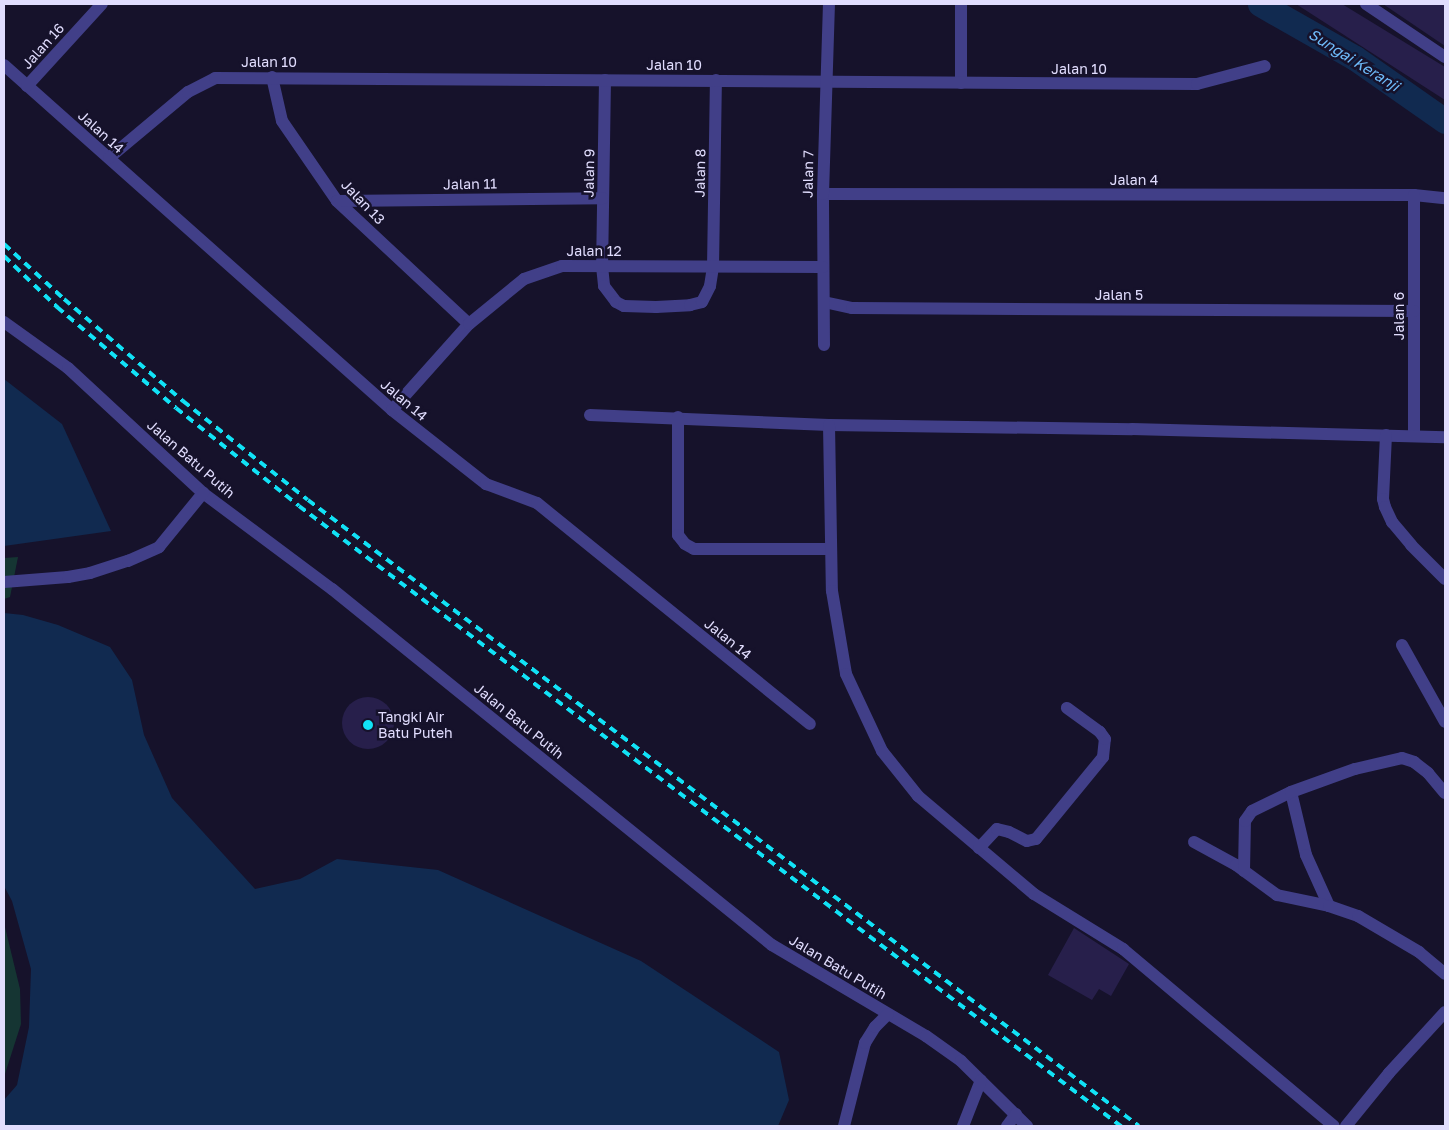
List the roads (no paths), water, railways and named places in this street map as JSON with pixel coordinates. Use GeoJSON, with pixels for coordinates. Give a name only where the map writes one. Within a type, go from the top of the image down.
{"type":"FeatureCollection","features":[{"type":"Feature","properties":{"kind":"street","name":"Jalan 16"},"geometry":{"type":"LineString","coordinates":[[27,86],[102,4]]}},
{"type":"Feature","properties":{"kind":"street","name":"Jalan 7"},"geometry":{"type":"LineString","coordinates":[[824,345],[823,194],[829,4]]}},
{"type":"Feature","properties":{"kind":"street"},"geometry":{"type":"LineString","coordinates":[[961,4],[961,83]]}},
{"type":"Feature","properties":{"kind":"street"},"geometry":{"type":"LineString","coordinates":[[1366,4],[1445,57]]}},
{"type":"Feature","properties":{"kind":"street","name":"Jalan 14"},"geometry":{"type":"LineString","coordinates":[[4,65],[392,410],[486,484],[537,503],[810,724]]}},
{"type":"Feature","properties":{"kind":"street","name":"Jalan 10"},"geometry":{"type":"LineString","coordinates":[[109,158],[188,92],[215,78],[1197,84],[1264,66]]}},
{"type":"Feature","properties":{"kind":"street","name":"Jalan 13"},"geometry":{"type":"LineString","coordinates":[[272,77],[282,121],[337,201],[469,324]]}},
{"type":"Feature","properties":{"kind":"street","name":"Jalan 9"},"geometry":{"type":"LineString","coordinates":[[602,266],[605,80]]}},
{"type":"Feature","properties":{"kind":"street","name":"Jalan 8"},"geometry":{"type":"LineString","coordinates":[[602,266],[604,286],[616,302],[624,306],[656,307],[690,305],[702,302],[710,286],[713,267],[716,80]]}},
{"type":"Feature","properties":{"kind":"street","name":"Jalan 4"},"geometry":{"type":"LineString","coordinates":[[823,194],[1414,196],[1445,198]]}},
{"type":"Feature","properties":{"kind":"street","name":"Jalan 6"},"geometry":{"type":"LineString","coordinates":[[1414,196],[1414,436]]}},
{"type":"Feature","properties":{"kind":"street","name":"Jalan 11"},"geometry":{"type":"LineString","coordinates":[[337,201],[603,198]]}},
{"type":"Feature","properties":{"kind":"street","name":"Jalan 12"},"geometry":{"type":"LineString","coordinates":[[392,410],[469,324],[524,279],[562,266],[823,267]]}},
{"type":"Feature","properties":{"kind":"street","name":"Jalan 5"},"geometry":{"type":"LineString","coordinates":[[824,302],[852,308],[1414,311]]}},
{"type":"Feature","properties":{"kind":"street","name":"Jalan Batu Putih"},"geometry":{"type":"LineString","coordinates":[[4,322],[68,368],[203,493],[332,589],[772,944],[954,1056],[1027,1126]]}},
{"type":"Feature","properties":{"kind":"street"},"geometry":{"type":"LineString","coordinates":[[590,414],[828,425],[1132,429],[1445,437]]}},
{"type":"Feature","properties":{"kind":"street"},"geometry":{"type":"LineString","coordinates":[[678,417],[678,534],[685,544],[694,549],[830,549]]}},
{"type":"Feature","properties":{"kind":"street"},"geometry":{"type":"LineString","coordinates":[[828,425],[832,591],[846,674],[882,751],[918,796],[1034,894],[1124,949],[1334,1126]]}},
{"type":"Feature","properties":{"kind":"street"},"geometry":{"type":"LineString","coordinates":[[1386,435],[1383,499],[1385,507],[1392,522],[1411,545],[1445,579]]}},
{"type":"Feature","properties":{"kind":"street"},"geometry":{"type":"LineString","coordinates":[[4,582],[68,577],[90,573],[128,561],[159,546],[203,493]]}},
{"type":"Feature","properties":{"kind":"street"},"geometry":{"type":"LineString","coordinates":[[1402,645],[1445,722]]}},
{"type":"Feature","properties":{"kind":"street"},"geometry":{"type":"LineString","coordinates":[[979,848],[997,830],[1009,832],[1027,841],[1036,839],[1103,757],[1105,739],[1100,732],[1067,708]]}},
{"type":"Feature","properties":{"kind":"street"},"geometry":{"type":"LineString","coordinates":[[1244,871],[1245,821],[1252,811],[1292,792],[1355,769],[1402,758],[1414,762],[1428,773],[1445,793]]}},
{"type":"Feature","properties":{"kind":"street"},"geometry":{"type":"LineString","coordinates":[[1292,792],[1306,855],[1329,906]]}},
{"type":"Feature","properties":{"kind":"street"},"geometry":{"type":"LineString","coordinates":[[1194,842],[1244,871],[1277,895],[1329,906],[1358,916],[1419,952],[1445,974]]}},
{"type":"Feature","properties":{"kind":"street"},"geometry":{"type":"LineString","coordinates":[[1346,1126],[1390,1072],[1445,1012]]}},
{"type":"Feature","properties":{"kind":"street"},"geometry":{"type":"LineString","coordinates":[[844,1126],[865,1043],[875,1027],[888,1014]]}},
{"type":"Feature","properties":{"kind":"street"},"geometry":{"type":"LineString","coordinates":[[963,1126],[981,1080]]}},
{"type":"Feature","properties":{"kind":"street"},"geometry":{"type":"LineString","coordinates":[[1007,1126],[1016,1114]]}},
{"type":"Feature","properties":{"kind":"water"},"geometry":{"type":"Polygon","coordinates":[[[4,379],[62,424],[111,531],[4,546],[4,379]]]}},
{"type":"Feature","properties":{"kind":"water"},"geometry":{"type":"Polygon","coordinates":[[[4,613],[23,615],[58,625],[110,647],[132,680],[144,735],[172,798],[255,889],[300,879],[337,859],[438,870],[641,961],[779,1052],[789,1100],[778,1126],[4,1126],[4,1100],[17,1085],[29,1027],[31,969],[12,901],[4,886],[4,613]]]}},
{"type":"Feature","properties":{"kind":"waterway","name":"Sungai Keranji"},"geometry":{"type":"LineString","coordinates":[[1260,4],[1355,58],[1445,121]]}},
{"type":"Feature","properties":{"kind":"railway"},"geometry":{"type":"LineString","coordinates":[[4,244],[64,299],[183,401],[308,500],[1139,1126]]}},
{"type":"Feature","properties":{"kind":"railway"},"geometry":{"type":"LineString","coordinates":[[4,256],[57,307],[176,408],[299,506],[1121,1126]]}},
{"type":"Feature","properties":{"kind":"place","name":"Tangki Air Batu Puteh"},"geometry":{"type":"Point","coordinates":[368,725]}}]}
